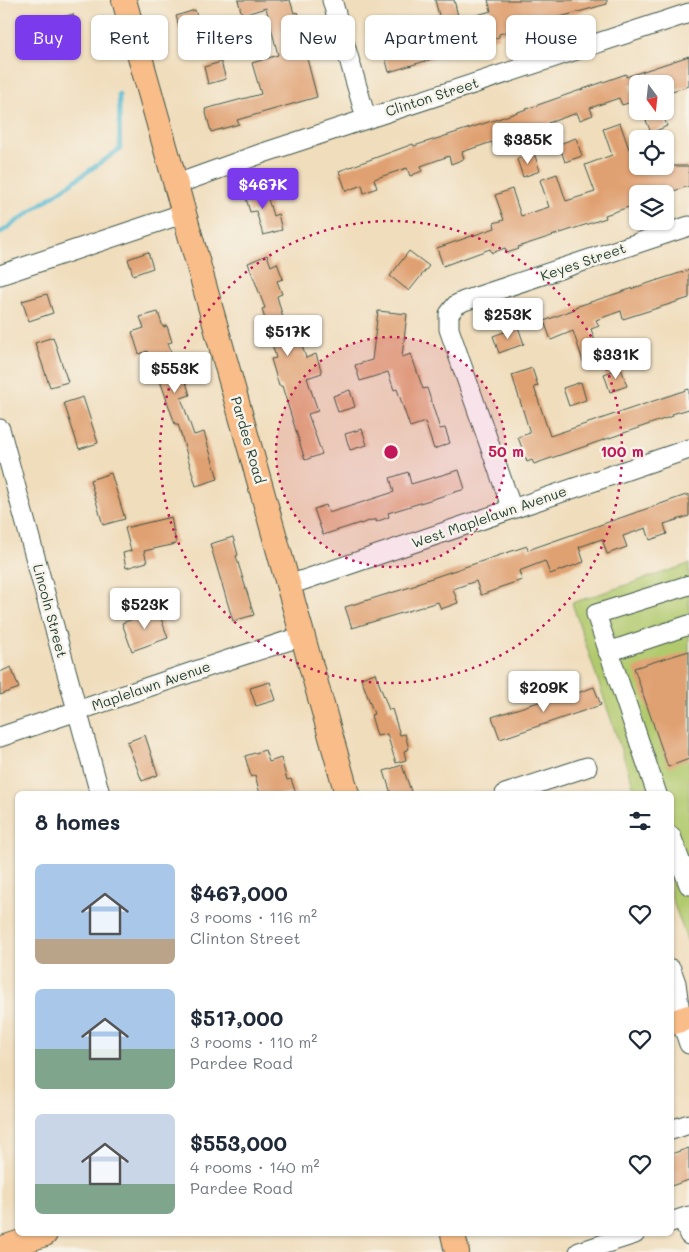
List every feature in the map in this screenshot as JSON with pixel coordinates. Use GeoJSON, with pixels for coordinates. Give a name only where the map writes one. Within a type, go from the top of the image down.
{"type":"FeatureCollection","features":[{"type":"Feature","properties":{"kind":"main road","name":"Pardee Road"},"geometry":{"type":"LineString","coordinates":[[124,0],[346,791]]}},
{"type":"Feature","properties":{"kind":"main road"},"geometry":{"type":"LineString","coordinates":[[0,1249],[39,1236]]}},
{"type":"Feature","properties":{"kind":"main road"},"geometry":{"type":"LineString","coordinates":[[453,1236],[457,1252]]}},
{"type":"Feature","properties":{"kind":"street"},"geometry":{"type":"LineString","coordinates":[[332,0],[366,118]]}},
{"type":"Feature","properties":{"kind":"street","name":"Clinton Street"},"geometry":{"type":"LineString","coordinates":[[177,184],[366,118],[689,13]]}},
{"type":"Feature","properties":{"kind":"street"},"geometry":{"type":"LineString","coordinates":[[0,274],[185,213]]}},
{"type":"Feature","properties":{"kind":"street","name":"Keyes Street"},"geometry":{"type":"LineString","coordinates":[[512,509],[449,329],[449,314],[456,305],[464,301],[689,226]]}},
{"type":"Feature","properties":{"kind":"street","name":"Lincoln Street"},"geometry":{"type":"LineString","coordinates":[[0,429],[99,791]]}},
{"type":"Feature","properties":{"kind":"street","name":"West Maplelawn Avenue"},"geometry":{"type":"LineString","coordinates":[[289,585],[689,449]]}},
{"type":"Feature","properties":{"kind":"street"},"geometry":{"type":"LineString","coordinates":[[656,791],[596,614],[689,585]]}},
{"type":"Feature","properties":{"kind":"street"},"geometry":{"type":"LineString","coordinates":[[608,652],[689,625]]}},
{"type":"Feature","properties":{"kind":"street","name":"Maplelawn Avenue"},"geometry":{"type":"LineString","coordinates":[[0,737],[303,636]]}},
{"type":"Feature","properties":{"kind":"street"},"geometry":{"type":"LineString","coordinates":[[514,791],[587,767]]}},
{"type":"Feature","properties":{"kind":"street"},"geometry":{"type":"LineString","coordinates":[[674,843],[687,872]]}},
{"type":"Feature","properties":{"kind":"street"},"geometry":{"type":"LineString","coordinates":[[674,977],[680,1020],[689,1044]]}},
{"type":"Feature","properties":{"kind":"street"},"geometry":{"type":"LineString","coordinates":[[674,1129],[689,1124]]}},
{"type":"Feature","properties":{"kind":"street"},"geometry":{"type":"LineString","coordinates":[[579,1252],[628,1236]]}},
{"type":"Feature","properties":{"kind":"green space"},"geometry":{"type":"Polygon","coordinates":[[[689,564],[689,945],[674,904],[674,791],[635,791],[572,603],[689,564]]]}},
{"type":"Feature","properties":{"kind":"building"},"geometry":{"type":"Polygon","coordinates":[[[238,0],[290,0],[294,13],[298,12],[299,15],[281,15],[281,60],[307,60],[317,97],[237,120],[239,124],[211,132],[205,109],[261,94],[252,63],[271,60],[271,57],[278,55],[271,28],[271,15],[268,15],[266,8],[242,15],[238,0]]]}},
{"type":"Feature","properties":{"kind":"building"},"geometry":{"type":"Polygon","coordinates":[[[435,0],[454,0],[458,15],[439,15],[435,0]]]}},
{"type":"Feature","properties":{"kind":"building"},"geometry":{"type":"Polygon","coordinates":[[[488,0],[607,0],[607,4],[567,15],[506,15],[506,32],[499,34],[499,37],[496,38],[496,15],[477,15],[491,11],[488,0]]]}},
{"type":"Feature","properties":{"kind":"building"},"geometry":{"type":"Polygon","coordinates":[[[195,10],[196,15],[179,15],[195,10]]]}},
{"type":"Feature","properties":{"kind":"building"},"geometry":{"type":"Polygon","coordinates":[[[689,56],[689,86],[674,90],[674,75],[632,75],[689,56]]]}},
{"type":"Feature","properties":{"kind":"building"},"geometry":{"type":"Polygon","coordinates":[[[386,60],[429,60],[389,72],[386,60]]]}},
{"type":"Feature","properties":{"kind":"building"},"geometry":{"type":"Polygon","coordinates":[[[221,62],[226,79],[208,84],[204,67],[221,62]]]}},
{"type":"Feature","properties":{"kind":"building"},"geometry":{"type":"Polygon","coordinates":[[[626,74],[626,77],[629,76],[629,103],[622,105],[619,98],[590,108],[593,115],[580,120],[577,113],[548,123],[551,131],[538,135],[535,128],[505,138],[507,144],[494,149],[492,142],[462,152],[464,159],[451,164],[449,156],[421,166],[422,171],[410,176],[407,168],[374,179],[377,188],[364,193],[362,185],[346,191],[339,171],[413,144],[414,146],[498,119],[626,74]]]}},
{"type":"Feature","properties":{"kind":"building"},"geometry":{"type":"Polygon","coordinates":[[[646,120],[665,120],[667,126],[658,130],[650,130],[646,120]]]}},
{"type":"Feature","properties":{"kind":"building"},"geometry":{"type":"Polygon","coordinates":[[[620,123],[629,149],[629,175],[674,175],[674,166],[689,166],[689,186],[674,191],[674,185],[629,185],[629,207],[605,215],[606,218],[518,247],[519,249],[507,253],[505,248],[492,253],[490,249],[443,266],[437,248],[495,228],[494,223],[504,220],[495,195],[512,189],[521,216],[549,207],[540,180],[557,174],[566,201],[595,192],[585,165],[612,155],[603,129],[620,123]]]}},
{"type":"Feature","properties":{"kind":"building"},"geometry":{"type":"Polygon","coordinates":[[[576,138],[582,156],[565,162],[559,144],[576,138]]]}},
{"type":"Feature","properties":{"kind":"building"},"geometry":{"type":"Polygon","coordinates":[[[534,153],[540,171],[523,177],[517,159],[534,153]]]}},
{"type":"Feature","properties":{"kind":"building"},"geometry":{"type":"Polygon","coordinates":[[[264,185],[273,216],[278,214],[282,230],[263,235],[256,211],[250,212],[244,191],[264,185]]]}},
{"type":"Feature","properties":{"kind":"building"},"geometry":{"type":"Polygon","coordinates":[[[409,251],[429,266],[409,291],[390,276],[409,251]]]}},
{"type":"Feature","properties":{"kind":"building"},"geometry":{"type":"Polygon","coordinates":[[[148,252],[153,268],[133,275],[128,259],[148,252]]]}},
{"type":"Feature","properties":{"kind":"building"},"geometry":{"type":"Polygon","coordinates":[[[267,255],[271,266],[277,263],[283,279],[277,281],[282,294],[277,296],[290,343],[300,339],[306,358],[316,354],[322,373],[307,378],[318,411],[308,414],[322,454],[305,460],[282,386],[279,386],[271,359],[276,358],[262,309],[265,308],[248,263],[267,255]]]}},
{"type":"Feature","properties":{"kind":"building"},"geometry":{"type":"Polygon","coordinates":[[[689,270],[689,298],[623,319],[621,311],[596,320],[599,326],[591,329],[602,362],[585,367],[573,331],[551,340],[544,321],[575,309],[575,307],[689,270]]]}},
{"type":"Feature","properties":{"kind":"building"},"geometry":{"type":"Polygon","coordinates":[[[47,294],[53,313],[29,321],[22,301],[47,294]]]}},
{"type":"Feature","properties":{"kind":"building"},"geometry":{"type":"Polygon","coordinates":[[[378,311],[407,314],[402,357],[411,354],[423,389],[427,388],[440,429],[445,428],[450,443],[434,449],[425,422],[410,427],[397,389],[394,390],[388,372],[360,381],[355,365],[372,360],[378,311]]]}},
{"type":"Feature","properties":{"kind":"building"},"geometry":{"type":"Polygon","coordinates":[[[158,312],[163,327],[167,326],[172,342],[168,343],[176,369],[181,367],[190,395],[181,398],[194,435],[204,432],[218,479],[196,486],[178,424],[175,424],[154,363],[151,364],[147,351],[139,354],[132,332],[144,328],[140,317],[158,312]]]}},
{"type":"Feature","properties":{"kind":"building"},"geometry":{"type":"Polygon","coordinates":[[[518,327],[524,344],[499,353],[493,336],[518,327]]]}},
{"type":"Feature","properties":{"kind":"building"},"geometry":{"type":"Polygon","coordinates":[[[53,337],[68,382],[50,387],[35,343],[53,337]]]}},
{"type":"Feature","properties":{"kind":"building"},"geometry":{"type":"Polygon","coordinates":[[[532,368],[538,386],[534,387],[550,436],[689,389],[689,409],[534,464],[532,460],[527,462],[518,437],[530,433],[512,375],[532,368]]]}},
{"type":"Feature","properties":{"kind":"building"},"geometry":{"type":"Polygon","coordinates":[[[621,368],[627,386],[610,392],[604,374],[621,368]]]}},
{"type":"Feature","properties":{"kind":"building"},"geometry":{"type":"Polygon","coordinates":[[[581,382],[586,400],[569,406],[563,388],[581,382]]]}},
{"type":"Feature","properties":{"kind":"building"},"geometry":{"type":"Polygon","coordinates":[[[350,390],[355,407],[338,412],[333,396],[350,390]]]}},
{"type":"Feature","properties":{"kind":"building"},"geometry":{"type":"Polygon","coordinates":[[[83,397],[98,443],[79,449],[64,403],[83,397]]]}},
{"type":"Feature","properties":{"kind":"building"},"geometry":{"type":"Polygon","coordinates":[[[362,429],[367,445],[350,450],[345,434],[362,429]]]}},
{"type":"Feature","properties":{"kind":"building"},"geometry":{"type":"Polygon","coordinates":[[[459,470],[465,489],[388,513],[389,517],[376,522],[376,519],[323,535],[314,509],[326,505],[329,513],[394,492],[390,478],[408,472],[411,484],[459,470]]]}},
{"type":"Feature","properties":{"kind":"building"},"geometry":{"type":"Polygon","coordinates":[[[111,473],[125,519],[103,525],[90,480],[111,473]]]}},
{"type":"Feature","properties":{"kind":"building"},"geometry":{"type":"Polygon","coordinates":[[[689,494],[689,516],[664,524],[667,534],[650,540],[646,528],[623,536],[627,547],[607,554],[602,539],[579,547],[584,562],[550,574],[545,561],[519,571],[522,580],[481,595],[476,581],[453,589],[458,603],[441,609],[438,602],[352,628],[345,607],[417,585],[417,583],[527,546],[528,550],[689,494]]]}},
{"type":"Feature","properties":{"kind":"building"},"geometry":{"type":"Polygon","coordinates":[[[171,517],[176,544],[144,551],[147,562],[126,568],[123,553],[131,551],[125,528],[171,517]]]}},
{"type":"Feature","properties":{"kind":"building"},"geometry":{"type":"Polygon","coordinates":[[[233,537],[238,555],[236,556],[254,615],[233,621],[210,544],[233,537]]]}},
{"type":"Feature","properties":{"kind":"building"},"geometry":{"type":"Polygon","coordinates":[[[158,610],[168,638],[132,651],[122,623],[158,610]]]}},
{"type":"Feature","properties":{"kind":"building"},"geometry":{"type":"Polygon","coordinates":[[[689,651],[689,759],[668,767],[634,668],[689,651]]]}},
{"type":"Feature","properties":{"kind":"building"},"geometry":{"type":"Polygon","coordinates":[[[11,667],[19,688],[0,695],[0,672],[11,667]]]}},
{"type":"Feature","properties":{"kind":"building"},"geometry":{"type":"Polygon","coordinates":[[[375,673],[389,710],[392,709],[400,735],[405,734],[409,749],[404,751],[406,760],[396,763],[387,734],[377,736],[371,715],[374,714],[361,678],[375,673]]]}},
{"type":"Feature","properties":{"kind":"building"},"geometry":{"type":"Polygon","coordinates":[[[270,682],[276,700],[256,706],[250,688],[270,682]]]}},
{"type":"Feature","properties":{"kind":"building"},"geometry":{"type":"Polygon","coordinates":[[[594,687],[601,705],[500,739],[492,717],[554,697],[556,701],[594,687]]]}},
{"type":"Feature","properties":{"kind":"building"},"geometry":{"type":"Polygon","coordinates":[[[145,735],[158,775],[142,781],[127,742],[145,735]]]}},
{"type":"Feature","properties":{"kind":"building"},"geometry":{"type":"Polygon","coordinates":[[[265,750],[269,762],[281,758],[287,780],[291,779],[295,791],[259,791],[255,775],[251,777],[245,756],[265,750]]]}},
{"type":"Feature","properties":{"kind":"building"},"geometry":{"type":"Polygon","coordinates":[[[402,765],[411,791],[390,791],[384,771],[402,765]]]}},
{"type":"Feature","properties":{"kind":"building"},"geometry":{"type":"Polygon","coordinates":[[[689,1148],[689,1180],[674,1185],[674,1153],[689,1148]]]}},
{"type":"Feature","properties":{"kind":"waterway"},"geometry":{"type":"LineString","coordinates":[[0,233],[120,149],[119,94]]}}]}
